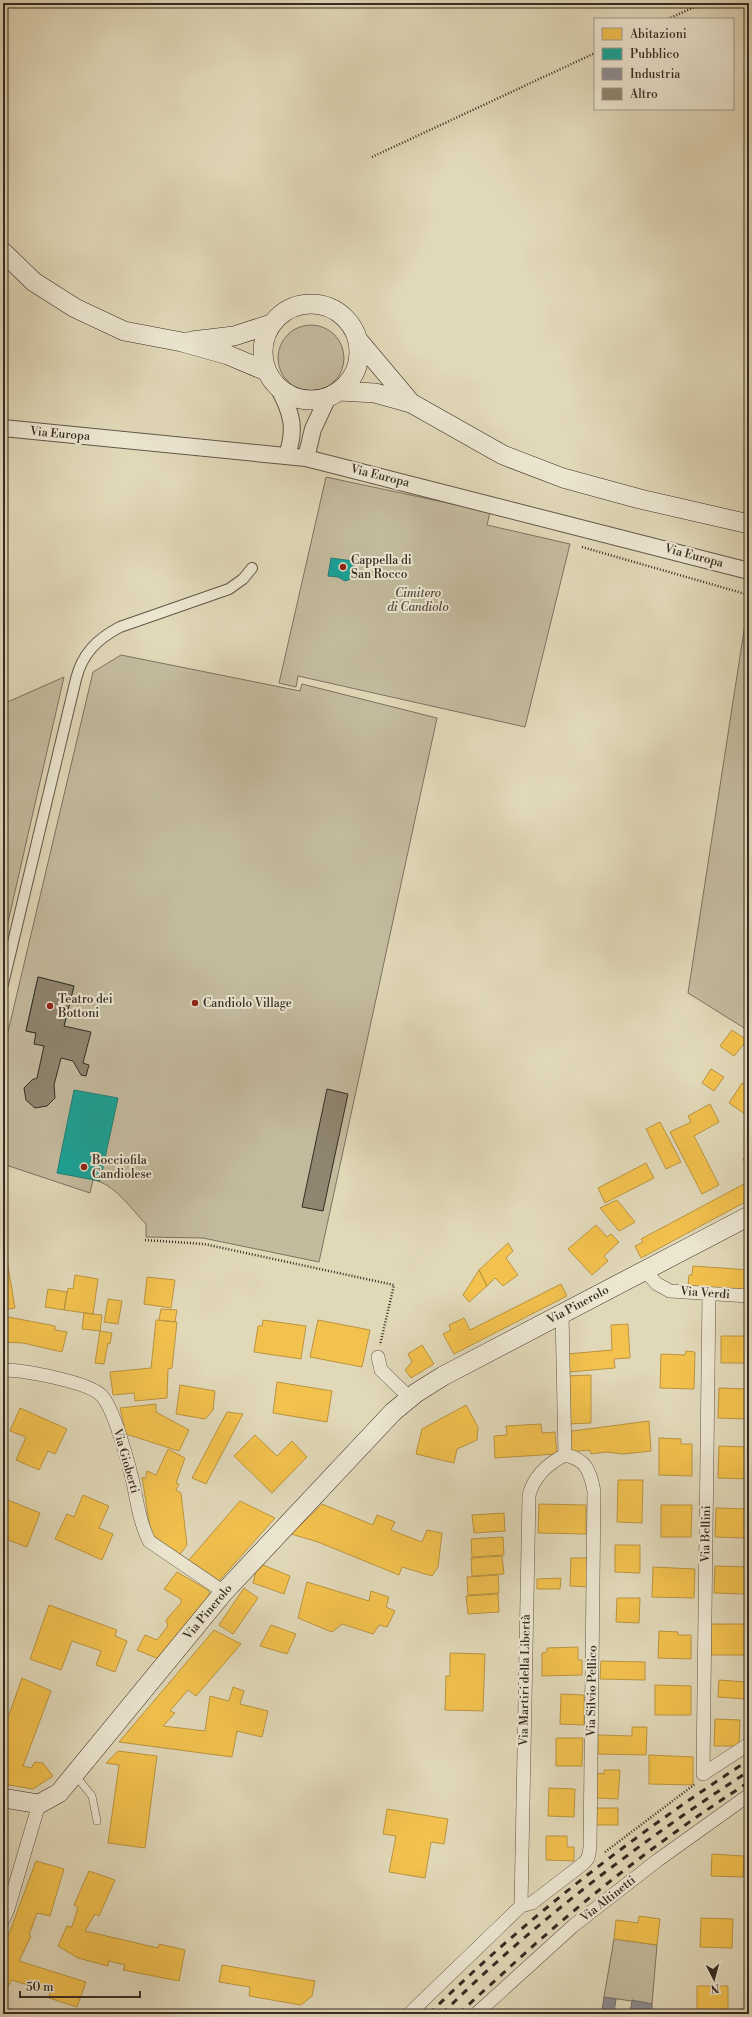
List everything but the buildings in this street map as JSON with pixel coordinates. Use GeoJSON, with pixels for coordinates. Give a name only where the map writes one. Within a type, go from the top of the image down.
{"type":"FeatureCollection","features":[{"type":"Feature","properties":{"kind":"main road"},"geometry":{"type":"LineString","coordinates":[[3,252],[34,282],[75,308],[124,331],[182,342],[228,355],[266,371]]}},
{"type":"Feature","properties":{"kind":"main road"},"geometry":{"type":"LineString","coordinates":[[411,403],[358,340],[352,326],[343,315],[330,307],[314,303],[298,305],[283,312],[271,324],[264,339],[262,355],[266,371],[279,389],[290,396],[315,400],[333,394],[375,393],[411,403],[503,455],[562,478],[640,499],[749,524]]}},
{"type":"Feature","properties":{"kind":"main road"},"geometry":{"type":"LineString","coordinates":[[182,342],[234,336],[271,324]]}},
{"type":"Feature","properties":{"kind":"main road"},"geometry":{"type":"LineString","coordinates":[[333,394],[349,381],[356,368],[359,354],[358,340]]}},
{"type":"Feature","properties":{"kind":"main road","name":"Via Pinerolo"},"geometry":{"type":"LineString","coordinates":[[39,1804],[59,1793],[224,1592],[393,1412],[410,1398],[443,1376],[749,1216]]}},
{"type":"Feature","properties":{"kind":"main road"},"geometry":{"type":"LineString","coordinates":[[3,1798],[39,1804]]}},
{"type":"Feature","properties":{"kind":"street"},"geometry":{"type":"LineString","coordinates":[[279,389],[288,406],[292,425],[292,441],[287,455]]}},
{"type":"Feature","properties":{"kind":"street"},"geometry":{"type":"LineString","coordinates":[[306,458],[313,429],[333,394]]}},
{"type":"Feature","properties":{"kind":"street","name":"Via Europa"},"geometry":{"type":"LineString","coordinates":[[3,428],[306,458],[749,571]]}},
{"type":"Feature","properties":{"kind":"street"},"geometry":{"type":"LineString","coordinates":[[3,984],[76,679],[84,656],[91,647],[108,633],[228,589],[244,579],[252,568]]}},
{"type":"Feature","properties":{"kind":"street","name":"Via Verdi"},"geometry":{"type":"LineString","coordinates":[[645,1271],[657,1284],[670,1291],[749,1296]]}},
{"type":"Feature","properties":{"kind":"street","name":"Via Bellini"},"geometry":{"type":"LineString","coordinates":[[703,1774],[709,1294]]}},
{"type":"Feature","properties":{"kind":"street"},"geometry":{"type":"LineString","coordinates":[[562,1314],[565,1455]]}},
{"type":"Feature","properties":{"kind":"street"},"geometry":{"type":"LineString","coordinates":[[378,1357],[381,1370],[410,1398]]}},
{"type":"Feature","properties":{"kind":"street","name":"Via Gioberti"},"geometry":{"type":"LineString","coordinates":[[3,1370],[16,1370],[85,1386],[102,1396],[110,1408],[131,1473],[143,1529],[149,1541],[224,1592]]}},
{"type":"Feature","properties":{"kind":"street","name":"Via Silvio Pellico"},"geometry":{"type":"LineString","coordinates":[[565,1455],[576,1457],[582,1462],[588,1470],[594,1491],[590,1848],[588,1858]]}},
{"type":"Feature","properties":{"kind":"street","name":"Via Martiri della Libertà"},"geometry":{"type":"LineString","coordinates":[[521,1906],[529,1496],[532,1486],[538,1476],[550,1463],[565,1455]]}},
{"type":"Feature","properties":{"kind":"street"},"geometry":{"type":"LineString","coordinates":[[703,1774],[749,1744]]}},
{"type":"Feature","properties":{"kind":"street","name":"Via Altinetti"},"geometry":{"type":"LineString","coordinates":[[476,2014],[573,1926],[658,1860],[748,1798]]}},
{"type":"Feature","properties":{"kind":"street"},"geometry":{"type":"LineString","coordinates":[[3,1920],[13,1894],[39,1804]]}},
{"type":"Feature","properties":{"kind":"street"},"geometry":{"type":"LineString","coordinates":[[409,2014],[521,1906],[532,1904],[584,1863],[588,1858]]}},
{"type":"Feature","properties":{"kind":"lane"},"geometry":{"type":"LineString","coordinates":[[75,1774],[92,1796],[97,1821]]}},
{"type":"Feature","properties":{"kind":"path"},"geometry":{"type":"LineString","coordinates":[[670,18],[703,3]]}},
{"type":"Feature","properties":{"kind":"path"},"geometry":{"type":"LineString","coordinates":[[372,157],[594,53]]}},
{"type":"Feature","properties":{"kind":"path"},"geometry":{"type":"LineString","coordinates":[[145,1240],[204,1244],[394,1285],[378,1357]]}},
{"type":"Feature","properties":{"kind":"path"},"geometry":{"type":"LineString","coordinates":[[588,1858],[596,1858],[696,1783],[703,1774]]}},
{"type":"Feature","properties":{"kind":"green space"},"geometry":{"type":"Polygon","coordinates":[[[311,325],[323,328],[334,335],[341,346],[344,358],[341,370],[334,381],[323,388],[311,391],[299,388],[288,381],[281,370],[278,358],[281,346],[288,335],[299,328],[311,325]]]}},
{"type":"Feature","properties":{"kind":"green space","name":"Cimitero di Candiolo"},"geometry":{"type":"Polygon","coordinates":[[[326,477],[490,512],[487,525],[570,544],[525,727],[298,676],[296,687],[279,683],[326,477]]]}},
{"type":"Feature","properties":{"kind":"green space"},"geometry":{"type":"Polygon","coordinates":[[[749,598],[749,1031],[688,993],[749,598]]]}},
{"type":"Feature","properties":{"kind":"green space","name":"Candiolo Village"},"geometry":{"type":"Polygon","coordinates":[[[121,655],[300,691],[302,684],[437,718],[319,1262],[203,1238],[146,1237],[146,1224],[115,1191],[101,1182],[93,1180],[90,1193],[3,1164],[3,1053],[93,672],[121,655]]]}},
{"type":"Feature","properties":{"kind":"green space"},"geometry":{"type":"Polygon","coordinates":[[[64,677],[3,944],[3,704],[64,677]]]}},
{"type":"Feature","properties":{"kind":"green space"},"geometry":{"type":"Polygon","coordinates":[[[614,1939],[657,1945],[652,2004],[604,1997],[614,1939]]]}},
{"type":"Feature","properties":{"kind":"railway"},"geometry":{"type":"LineString","coordinates":[[429,2014],[504,1944],[583,1879],[665,1817],[749,1760]]}},
{"type":"Feature","properties":{"kind":"railway"},"geometry":{"type":"LineString","coordinates":[[442,2014],[513,1947],[551,1915],[628,1855],[708,1798],[749,1771]]}},
{"type":"Feature","properties":{"kind":"railway"},"geometry":{"type":"LineString","coordinates":[[459,2014],[568,1915],[597,1891],[687,1824],[749,1782]]}},
{"type":"Feature","properties":{"kind":"place","name":"Cappella di San Rocco"},"geometry":{"type":"Point","coordinates":[343,567]}},
{"type":"Feature","properties":{"kind":"place","name":"Candiolo Village"},"geometry":{"type":"Point","coordinates":[195,1003]}},
{"type":"Feature","properties":{"kind":"place","name":"Teatro dei Bottoni"},"geometry":{"type":"Point","coordinates":[50,1006]}},
{"type":"Feature","properties":{"kind":"place","name":"Bocciofila Candiolese"},"geometry":{"type":"Point","coordinates":[84,1167]}}]}
